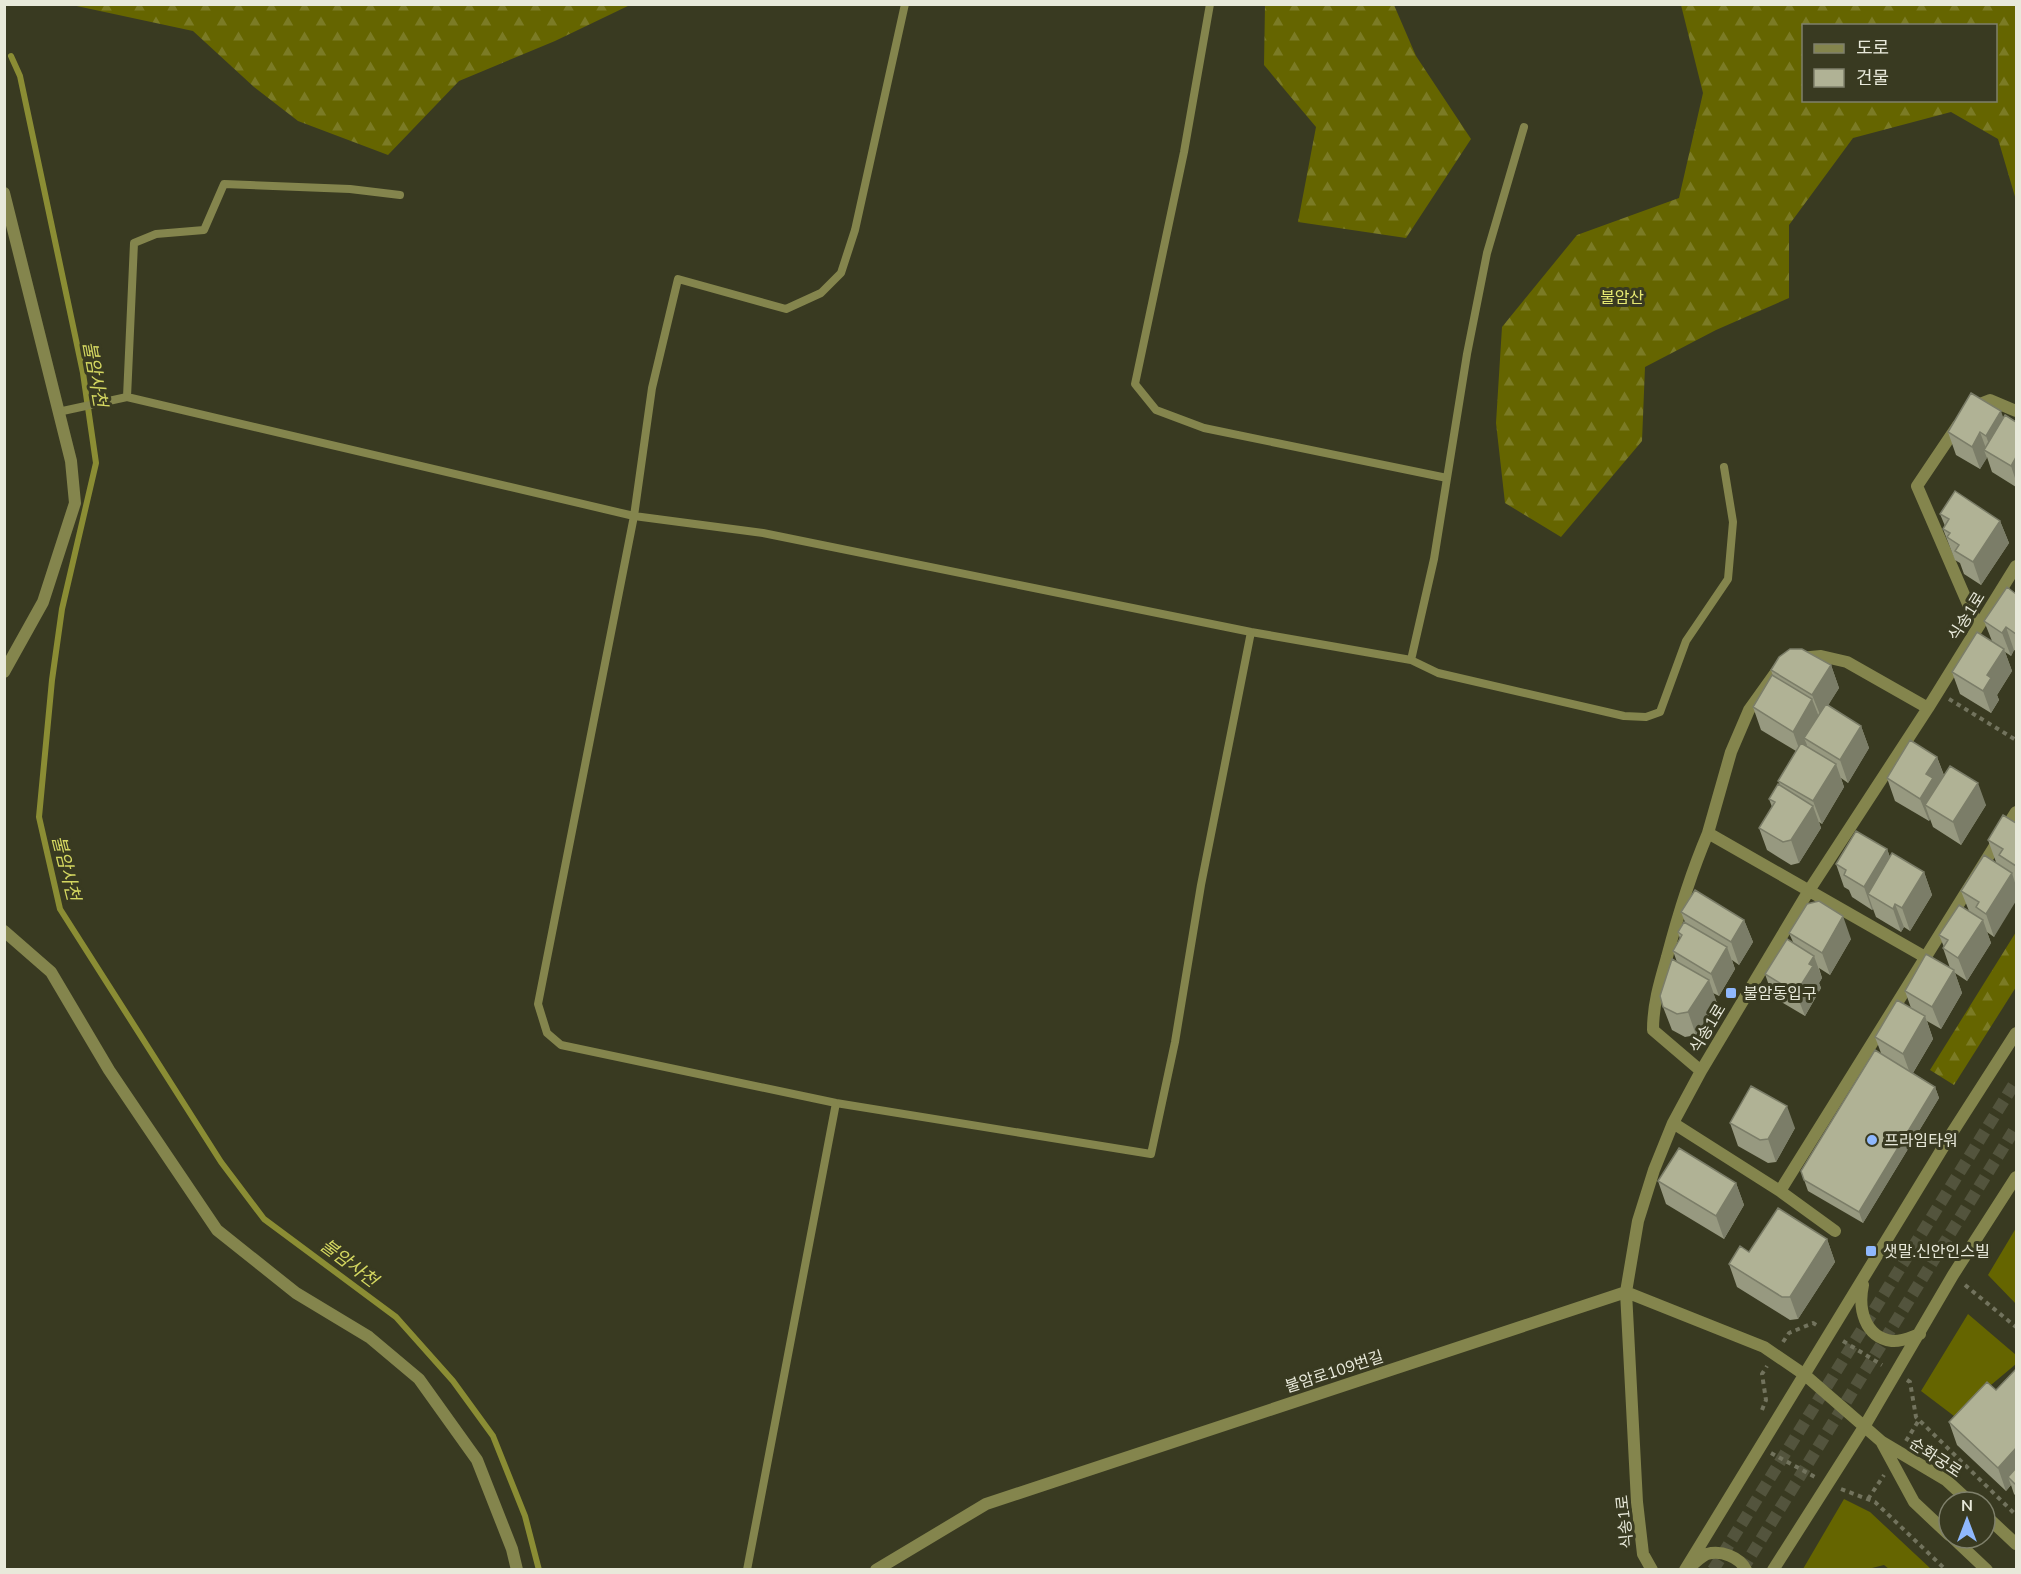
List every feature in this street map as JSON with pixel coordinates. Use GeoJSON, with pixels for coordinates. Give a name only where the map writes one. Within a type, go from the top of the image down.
{"type":"FeatureCollection","features":[{"type":"Feature","properties":{"kind":"street"},"geometry":{"type":"LineString","coordinates":[[4,193],[65,411],[75,503],[43,602],[4,672]]}},
{"type":"Feature","properties":{"kind":"street"},"geometry":{"type":"LineString","coordinates":[[1978,627],[1917,486],[1971,407],[1990,400],[2016,411]]}},
{"type":"Feature","properties":{"kind":"street","name":"식송1로"},"geometry":{"type":"LineString","coordinates":[[1652,1569],[1643,1554],[1637,1502],[1626,1292],[1638,1221],[1654,1170],[1673,1123],[1701,1071],[1808,892],[1928,708],[2016,566]]}},
{"type":"Feature","properties":{"kind":"street"},"geometry":{"type":"LineString","coordinates":[[1701,1071],[1653,1029],[1653,1007],[1674,927],[1708,833],[1731,752],[1749,710],[1780,667],[1796,658],[1821,656],[1847,662],[1928,708]]}},
{"type":"Feature","properties":{"kind":"street"},"geometry":{"type":"LineString","coordinates":[[1780,1191],[2016,812]]}},
{"type":"Feature","properties":{"kind":"street"},"geometry":{"type":"LineString","coordinates":[[1708,833],[1925,957]]}},
{"type":"Feature","properties":{"kind":"street"},"geometry":{"type":"LineString","coordinates":[[4,931],[51,972],[109,1070],[217,1230],[296,1293],[369,1337],[419,1379],[477,1460],[512,1549],[517,1569]]}},
{"type":"Feature","properties":{"kind":"street"},"geometry":{"type":"LineString","coordinates":[[1686,1569],[1950,1136],[2016,1033]]}},
{"type":"Feature","properties":{"kind":"street"},"geometry":{"type":"LineString","coordinates":[[1673,1123],[1780,1191],[1835,1231]]}},
{"type":"Feature","properties":{"kind":"street"},"geometry":{"type":"LineString","coordinates":[[1773,1569],[1864,1427],[1953,1275],[2016,1177]]}},
{"type":"Feature","properties":{"kind":"street"},"geometry":{"type":"LineString","coordinates":[[1865,1278],[1861,1294],[1862,1310],[1866,1324],[1876,1335],[1892,1341],[1920,1334]]}},
{"type":"Feature","properties":{"kind":"street"},"geometry":{"type":"LineString","coordinates":[[1626,1292],[1764,1347],[1805,1375]]}},
{"type":"Feature","properties":{"kind":"street","name":"불암로109번길"},"geometry":{"type":"LineString","coordinates":[[876,1569],[986,1504],[1626,1292]]}},
{"type":"Feature","properties":{"kind":"street","name":"순화궁로"},"geometry":{"type":"LineString","coordinates":[[1805,1375],[1882,1442],[1946,1480],[1957,1490]]}},
{"type":"Feature","properties":{"kind":"street","name":"순화궁로"},"geometry":{"type":"LineString","coordinates":[[1882,1442],[1914,1502],[1937,1523]]}},
{"type":"Feature","properties":{"kind":"street"},"geometry":{"type":"LineString","coordinates":[[1997,1526],[2016,1544]]}},
{"type":"Feature","properties":{"kind":"street"},"geometry":{"type":"LineString","coordinates":[[1966,1550],[1987,1569]]}},
{"type":"Feature","properties":{"kind":"street"},"geometry":{"type":"LineString","coordinates":[[1686,1569],[1707,1554],[1728,1554],[1743,1564],[1746,1569]]}},
{"type":"Feature","properties":{"kind":"lane"},"geometry":{"type":"LineString","coordinates":[[905,4],[855,230],[842,273],[821,293],[786,309],[678,279],[652,388],[634,516],[538,1004],[547,1033],[561,1045],[836,1103],[1151,1154],[1251,632]]}},
{"type":"Feature","properties":{"kind":"lane"},"geometry":{"type":"LineString","coordinates":[[1210,4],[1184,152],[1135,384],[1156,410],[1204,428],[1447,477]]}},
{"type":"Feature","properties":{"kind":"lane"},"geometry":{"type":"LineString","coordinates":[[1411,660],[1434,559],[1467,354],[1487,253],[1524,127]]}},
{"type":"Feature","properties":{"kind":"lane"},"geometry":{"type":"LineString","coordinates":[[127,398],[134,243],[156,234],[204,230],[224,184],[350,189],[400,195]]}},
{"type":"Feature","properties":{"kind":"lane"},"geometry":{"type":"LineString","coordinates":[[65,411],[127,398],[634,516],[763,533],[1251,632],[1411,660],[1438,674],[1624,716],[1646,717],[1660,712],[1686,641],[1728,579],[1733,522],[1724,467]]}},
{"type":"Feature","properties":{"kind":"lane"},"geometry":{"type":"LineString","coordinates":[[747,1569],[836,1103]]}},
{"type":"Feature","properties":{"kind":"path"},"geometry":{"type":"LineString","coordinates":[[1938,692],[2016,740]]}},
{"type":"Feature","properties":{"kind":"path"},"geometry":{"type":"LineString","coordinates":[[1953,1275],[2016,1327]]}},
{"type":"Feature","properties":{"kind":"path"},"geometry":{"type":"LineString","coordinates":[[1789,1333],[1813,1323],[1910,1382],[1916,1417],[2016,1515]]}},
{"type":"Feature","properties":{"kind":"path"},"geometry":{"type":"LineString","coordinates":[[1762,1374],[1766,1400],[1762,1413]]}},
{"type":"Feature","properties":{"kind":"path"},"geometry":{"type":"LineString","coordinates":[[1760,1448],[1828,1483],[1875,1502],[1946,1569]]}},
{"type":"Feature","properties":{"kind":"green space"},"geometry":{"type":"Polygon","coordinates":[[[72,5],[630,5],[555,41],[459,81],[388,155],[298,121],[254,87],[193,31],[72,5]]]}},
{"type":"Feature","properties":{"kind":"green space"},"geometry":{"type":"Polygon","coordinates":[[[1265,5],[1394,5],[1416,56],[1471,139],[1406,238],[1298,222],[1316,127],[1264,65],[1265,5]]]}},
{"type":"Feature","properties":{"kind":"green space","name":"불암산"},"geometry":{"type":"Polygon","coordinates":[[[1681,5],[2016,5],[2016,200],[1998,139],[1951,112],[1853,138],[1789,225],[1789,298],[1716,330],[1645,367],[1642,441],[1561,537],[1505,503],[1496,423],[1502,327],[1577,235],[1679,198],[1703,93],[1681,5]]]}},
{"type":"Feature","properties":{"kind":"green space"},"geometry":{"type":"Polygon","coordinates":[[[2016,932],[2016,987],[1954,1085],[1930,1070],[2016,932]]]}},
{"type":"Feature","properties":{"kind":"green space"},"geometry":{"type":"Polygon","coordinates":[[[2016,1228],[2016,1304],[1988,1275],[2016,1228]]]}},
{"type":"Feature","properties":{"kind":"green space"},"geometry":{"type":"Polygon","coordinates":[[[1968,1314],[2016,1355],[2016,1364],[1954,1416],[1921,1391],[1968,1314]]]}},
{"type":"Feature","properties":{"kind":"green space"},"geometry":{"type":"Polygon","coordinates":[[[1844,1499],[1870,1512],[1931,1569],[1889,1569],[1884,1565],[1868,1569],[1803,1569],[1844,1499]]]}},
{"type":"Feature","properties":{"kind":"building"},"geometry":{"type":"Polygon","coordinates":[[[1971,393],[2001,411],[1986,436],[1980,432],[1972,447],[1948,432],[1971,393]]]}},
{"type":"Feature","properties":{"kind":"building"},"geometry":{"type":"Polygon","coordinates":[[[2005,415],[2016,422],[2016,457],[2011,466],[1984,450],[2005,415]]]}},
{"type":"Feature","properties":{"kind":"building"},"geometry":{"type":"Polygon","coordinates":[[[1955,491],[2000,521],[1973,562],[1955,551],[1959,545],[1947,537],[1950,533],[1943,529],[1949,519],[1940,514],[1955,491]]]}},
{"type":"Feature","properties":{"kind":"building"},"geometry":{"type":"Polygon","coordinates":[[[2007,587],[2016,594],[2016,634],[2006,627],[2002,633],[1984,621],[2007,587]]]}},
{"type":"Feature","properties":{"kind":"building"},"geometry":{"type":"Polygon","coordinates":[[[1977,632],[2004,649],[1987,675],[1991,678],[1983,691],[1952,672],[1977,632]]]}},
{"type":"Feature","properties":{"kind":"building"},"geometry":{"type":"Polygon","coordinates":[[[1790,649],[1802,649],[1831,665],[1812,695],[1771,670],[1779,657],[1790,649]]]}},
{"type":"Feature","properties":{"kind":"building"},"geometry":{"type":"Polygon","coordinates":[[[1772,675],[1812,699],[1793,732],[1753,707],[1772,675]]]}},
{"type":"Feature","properties":{"kind":"building"},"geometry":{"type":"Polygon","coordinates":[[[1826,704],[1861,726],[1840,760],[1804,738],[1826,704]]]}},
{"type":"Feature","properties":{"kind":"building"},"geometry":{"type":"Polygon","coordinates":[[[1910,740],[1937,757],[1926,774],[1933,778],[1920,799],[1887,778],[1910,740]]]}},
{"type":"Feature","properties":{"kind":"building"},"geometry":{"type":"Polygon","coordinates":[[[1801,743],[1836,764],[1813,801],[1778,781],[1801,743]]]}},
{"type":"Feature","properties":{"kind":"building"},"geometry":{"type":"Polygon","coordinates":[[[1950,766],[1978,783],[1953,822],[1925,805],[1950,766]]]}},
{"type":"Feature","properties":{"kind":"building"},"geometry":{"type":"Polygon","coordinates":[[[1778,784],[1813,806],[1791,840],[1783,842],[1759,828],[1775,802],[1769,799],[1778,784]]]}},
{"type":"Feature","properties":{"kind":"building"},"geometry":{"type":"Polygon","coordinates":[[[2003,815],[2016,823],[2016,866],[1999,855],[2003,849],[1988,840],[2003,815]]]}},
{"type":"Feature","properties":{"kind":"building"},"geometry":{"type":"Polygon","coordinates":[[[1856,831],[1887,849],[1864,887],[1844,875],[1846,870],[1836,864],[1856,831]]]}},
{"type":"Feature","properties":{"kind":"building"},"geometry":{"type":"Polygon","coordinates":[[[1892,853],[1924,872],[1902,908],[1895,904],[1893,909],[1868,894],[1892,853]]]}},
{"type":"Feature","properties":{"kind":"building"},"geometry":{"type":"Polygon","coordinates":[[[1984,855],[2012,873],[1986,914],[1976,907],[1979,902],[1961,891],[1984,855]]]}},
{"type":"Feature","properties":{"kind":"building"},"geometry":{"type":"Polygon","coordinates":[[[1695,890],[1744,920],[1731,942],[1681,912],[1695,890]]]}},
{"type":"Feature","properties":{"kind":"building"},"geometry":{"type":"Polygon","coordinates":[[[1819,901],[1843,916],[1822,953],[1789,933],[1807,904],[1819,901]]]}},
{"type":"Feature","properties":{"kind":"building"},"geometry":{"type":"Polygon","coordinates":[[[1959,905],[1983,920],[1958,958],[1943,948],[1948,940],[1939,935],[1959,905]]]}},
{"type":"Feature","properties":{"kind":"building"},"geometry":{"type":"Polygon","coordinates":[[[1684,922],[1727,947],[1711,974],[1673,951],[1682,935],[1678,932],[1684,922]]]}},
{"type":"Feature","properties":{"kind":"building"},"geometry":{"type":"Polygon","coordinates":[[[1787,939],[1814,956],[1809,964],[1813,966],[1796,993],[1765,974],[1787,939]]]}},
{"type":"Feature","properties":{"kind":"building"},"geometry":{"type":"Polygon","coordinates":[[[1926,954],[1954,970],[1932,1007],[1905,991],[1926,954]]]}},
{"type":"Feature","properties":{"kind":"building"},"geometry":{"type":"Polygon","coordinates":[[[1672,959],[1709,980],[1688,1012],[1677,1014],[1663,1007],[1660,996],[1672,959]]]}},
{"type":"Feature","properties":{"kind":"building"},"geometry":{"type":"Polygon","coordinates":[[[1897,1000],[1925,1016],[1903,1054],[1875,1037],[1897,1000]]]}},
{"type":"Feature","properties":{"kind":"building","name":"프라임타워"},"geometry":{"type":"Polygon","coordinates":[[[1875,1050],[1935,1087],[1859,1212],[1804,1180],[1801,1171],[1875,1050]]]}},
{"type":"Feature","properties":{"kind":"building"},"geometry":{"type":"Polygon","coordinates":[[[1751,1086],[1787,1106],[1768,1139],[1760,1140],[1730,1123],[1751,1086]]]}},
{"type":"Feature","properties":{"kind":"building"},"geometry":{"type":"Polygon","coordinates":[[[1679,1148],[1736,1183],[1716,1216],[1658,1181],[1679,1148]]]}},
{"type":"Feature","properties":{"kind":"building"},"geometry":{"type":"Polygon","coordinates":[[[1778,1208],[1827,1239],[1790,1297],[1782,1297],[1729,1264],[1740,1246],[1749,1252],[1778,1208]]]}},
{"type":"Feature","properties":{"kind":"building"},"geometry":{"type":"Polygon","coordinates":[[[2016,1369],[2016,1448],[1998,1468],[1949,1422],[1987,1382],[1996,1390],[2016,1369]]]}},
{"type":"Feature","properties":{"kind":"building"},"geometry":{"type":"Polygon","coordinates":[[[2016,1468],[2016,1485],[2008,1477],[2016,1468]]]}},
{"type":"Feature","properties":{"kind":"waterway","name":"불암사천"},"geometry":{"type":"LineString","coordinates":[[11,56],[20,76],[83,373],[96,463],[62,609],[52,680],[39,817],[60,909],[221,1162],[264,1219],[396,1317],[453,1381],[493,1436],[525,1516],[539,1570]]}},
{"type":"Feature","properties":{"kind":"tunnel"},"geometry":{"type":"LineString","coordinates":[[1713,1570],[2016,1081]]}},
{"type":"Feature","properties":{"kind":"tunnel"},"geometry":{"type":"LineString","coordinates":[[1742,1570],[2016,1127]]}},
{"type":"Feature","properties":{"kind":"place","name":"불암동입구"},"geometry":{"type":"Point","coordinates":[1731,993]}},
{"type":"Feature","properties":{"kind":"place","name":"프라임타워"},"geometry":{"type":"Point","coordinates":[1872,1140]}},
{"type":"Feature","properties":{"kind":"place","name":"샛말.신안인스빌"},"geometry":{"type":"Point","coordinates":[1871,1251]}}]}
